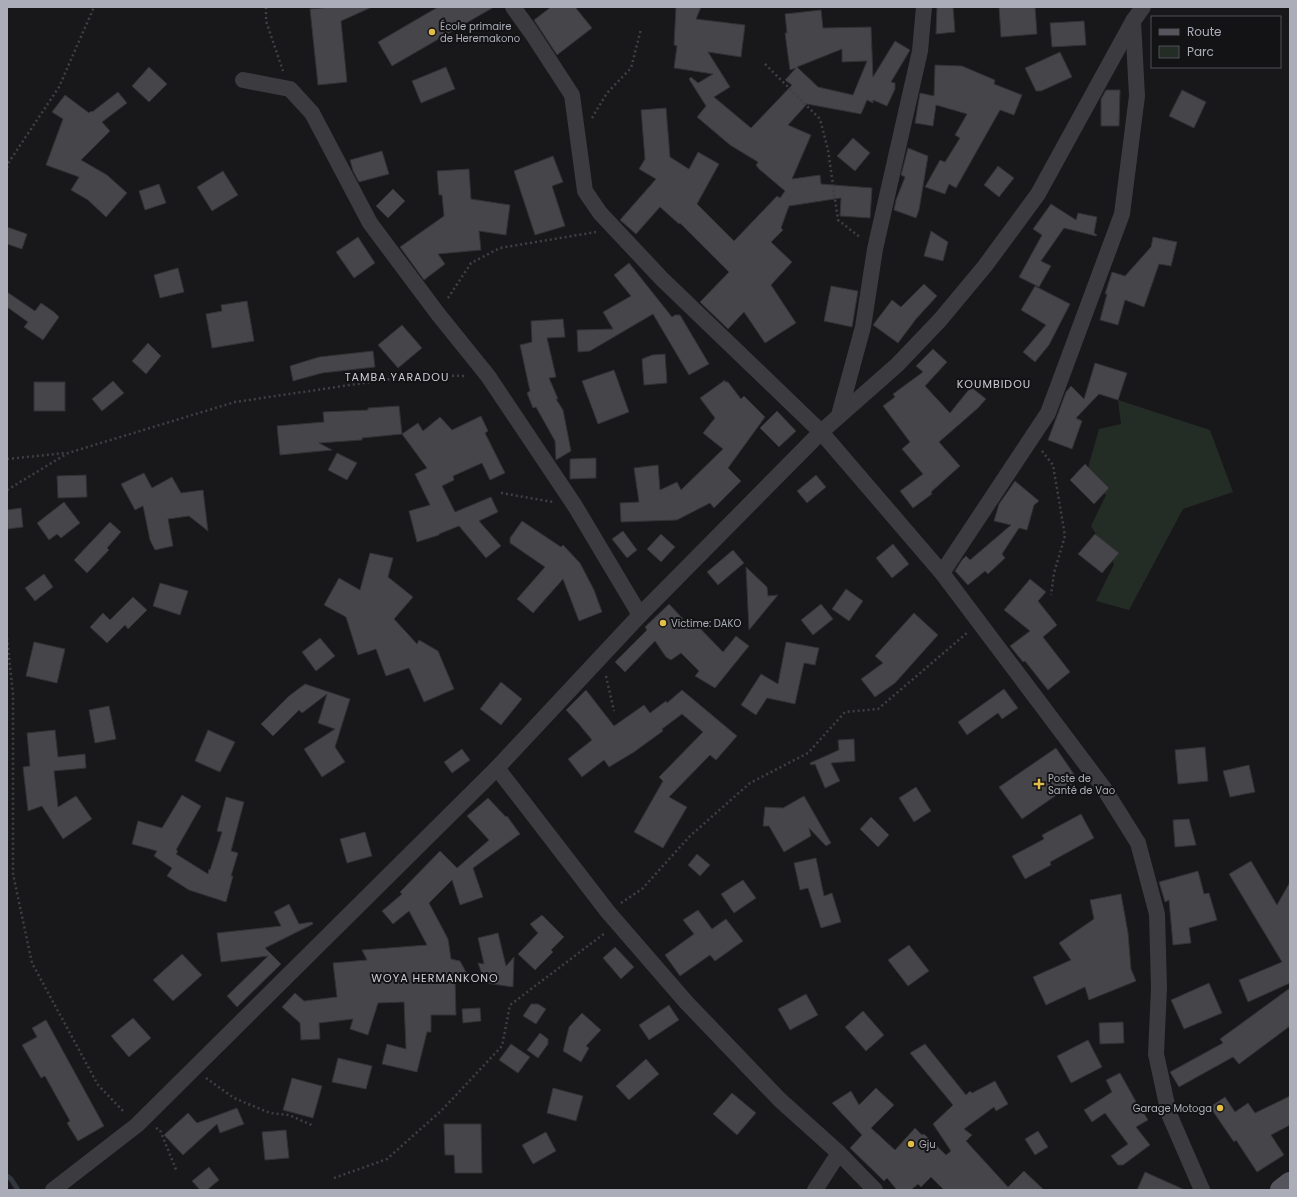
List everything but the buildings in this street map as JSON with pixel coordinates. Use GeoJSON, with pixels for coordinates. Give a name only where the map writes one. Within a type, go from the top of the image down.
{"type":"FeatureCollection","features":[{"type":"Feature","properties":{"kind":"main road"},"geometry":{"type":"LineString","coordinates":[[1281,1190],[1290,1183]]}},
{"type":"Feature","properties":{"kind":"street"},"geometry":{"type":"LineString","coordinates":[[513,7],[572,95],[585,191],[600,213],[662,279],[821,432],[942,573],[1103,787],[1138,843],[1157,914],[1158,988],[1156,1054],[1169,1114],[1202,1190]]}},
{"type":"Feature","properties":{"kind":"street"},"geometry":{"type":"LineString","coordinates":[[839,415],[863,327],[875,249],[920,52],[924,7]]}},
{"type":"Feature","properties":{"kind":"street"},"geometry":{"type":"LineString","coordinates":[[53,1190],[139,1122],[497,768],[640,615],[821,432],[898,365],[940,320],[985,266],[1038,194],[1133,21],[1143,7]]}},
{"type":"Feature","properties":{"kind":"street"},"geometry":{"type":"LineString","coordinates":[[942,573],[1048,413],[1122,214],[1137,96],[1133,21]]}},
{"type":"Feature","properties":{"kind":"street"},"geometry":{"type":"LineString","coordinates":[[243,80],[290,89],[312,113],[370,223],[438,314],[488,376],[575,506],[640,615]]}},
{"type":"Feature","properties":{"kind":"street"},"geometry":{"type":"LineString","coordinates":[[497,768],[613,917],[686,1002],[780,1100],[839,1153],[875,1190]]}},
{"type":"Feature","properties":{"kind":"street"},"geometry":{"type":"LineString","coordinates":[[815,1190],[839,1153]]}},
{"type":"Feature","properties":{"kind":"path"},"geometry":{"type":"LineString","coordinates":[[7,168],[9,162],[59,87],[94,7]]}},
{"type":"Feature","properties":{"kind":"path"},"geometry":{"type":"LineString","coordinates":[[266,7],[266,21],[290,89]]}},
{"type":"Feature","properties":{"kind":"path"},"geometry":{"type":"LineString","coordinates":[[578,141],[607,93],[632,68],[641,29]]}},
{"type":"Feature","properties":{"kind":"path"},"geometry":{"type":"LineString","coordinates":[[765,64],[820,119],[828,150],[838,220],[875,249]]}},
{"type":"Feature","properties":{"kind":"path"},"geometry":{"type":"LineString","coordinates":[[438,314],[470,263],[500,248],[614,229]]}},
{"type":"Feature","properties":{"kind":"path"},"geometry":{"type":"LineString","coordinates":[[7,459],[68,453],[235,402],[418,375],[488,376]]}},
{"type":"Feature","properties":{"kind":"path"},"geometry":{"type":"LineString","coordinates":[[1032,438],[1053,465],[1065,536],[1054,573],[1051,595]]}},
{"type":"Feature","properties":{"kind":"path"},"geometry":{"type":"LineString","coordinates":[[7,490],[68,453]]}},
{"type":"Feature","properties":{"kind":"path"},"geometry":{"type":"LineString","coordinates":[[501,493],[575,506]]}},
{"type":"Feature","properties":{"kind":"path"},"geometry":{"type":"LineString","coordinates":[[334,1178],[387,1159],[442,1110],[502,1046],[510,1005],[613,917],[642,889],[690,836],[750,783],[808,753],[845,712],[878,709],[979,622]]}},
{"type":"Feature","properties":{"kind":"path"},"geometry":{"type":"LineString","coordinates":[[7,638],[13,694],[13,874],[32,963],[98,1086],[139,1122],[160,1130],[177,1172]]}},
{"type":"Feature","properties":{"kind":"path"},"geometry":{"type":"LineString","coordinates":[[601,656],[614,711]]}},
{"type":"Feature","properties":{"kind":"path"},"geometry":{"type":"LineString","coordinates":[[192,1070],[234,1098],[270,1113],[289,1116],[314,1126]]}},
{"type":"Feature","properties":{"kind":"green space"},"geometry":{"type":"Polygon","coordinates":[[[1118,400],[1210,430],[1233,492],[1183,509],[1129,610],[1096,601],[1114,564],[1091,526],[1106,495],[1087,471],[1099,429],[1121,424],[1118,400]]]}},
{"type":"Feature","properties":{"kind":"waterway"},"geometry":{"type":"LineString","coordinates":[[7,1176],[11,1179],[18,1190]]}},
{"type":"Feature","properties":{"kind":"place","name":"École primaire de Heremakono"},"geometry":{"type":"Point","coordinates":[432,32]}},
{"type":"Feature","properties":{"kind":"place","name":"Victime: DAKO"},"geometry":{"type":"Point","coordinates":[663,623]}},
{"type":"Feature","properties":{"kind":"place","name":"Poste de Santé de Vao"},"geometry":{"type":"Point","coordinates":[1039,784]}},
{"type":"Feature","properties":{"kind":"place","name":"Garage Motoga"},"geometry":{"type":"Point","coordinates":[1220,1108]}},
{"type":"Feature","properties":{"kind":"place","name":"Gju"},"geometry":{"type":"Point","coordinates":[911,1144]}},
{"type":"Feature","properties":{"kind":"district","name":"TAMBA YARADOU"},"geometry":{"type":"Point","coordinates":[397,377]}},
{"type":"Feature","properties":{"kind":"district","name":"KOUMBIDOU"},"geometry":{"type":"Point","coordinates":[994,384]}},
{"type":"Feature","properties":{"kind":"district","name":"WOYA HERMANKONO"},"geometry":{"type":"Point","coordinates":[435,978]}}]}
